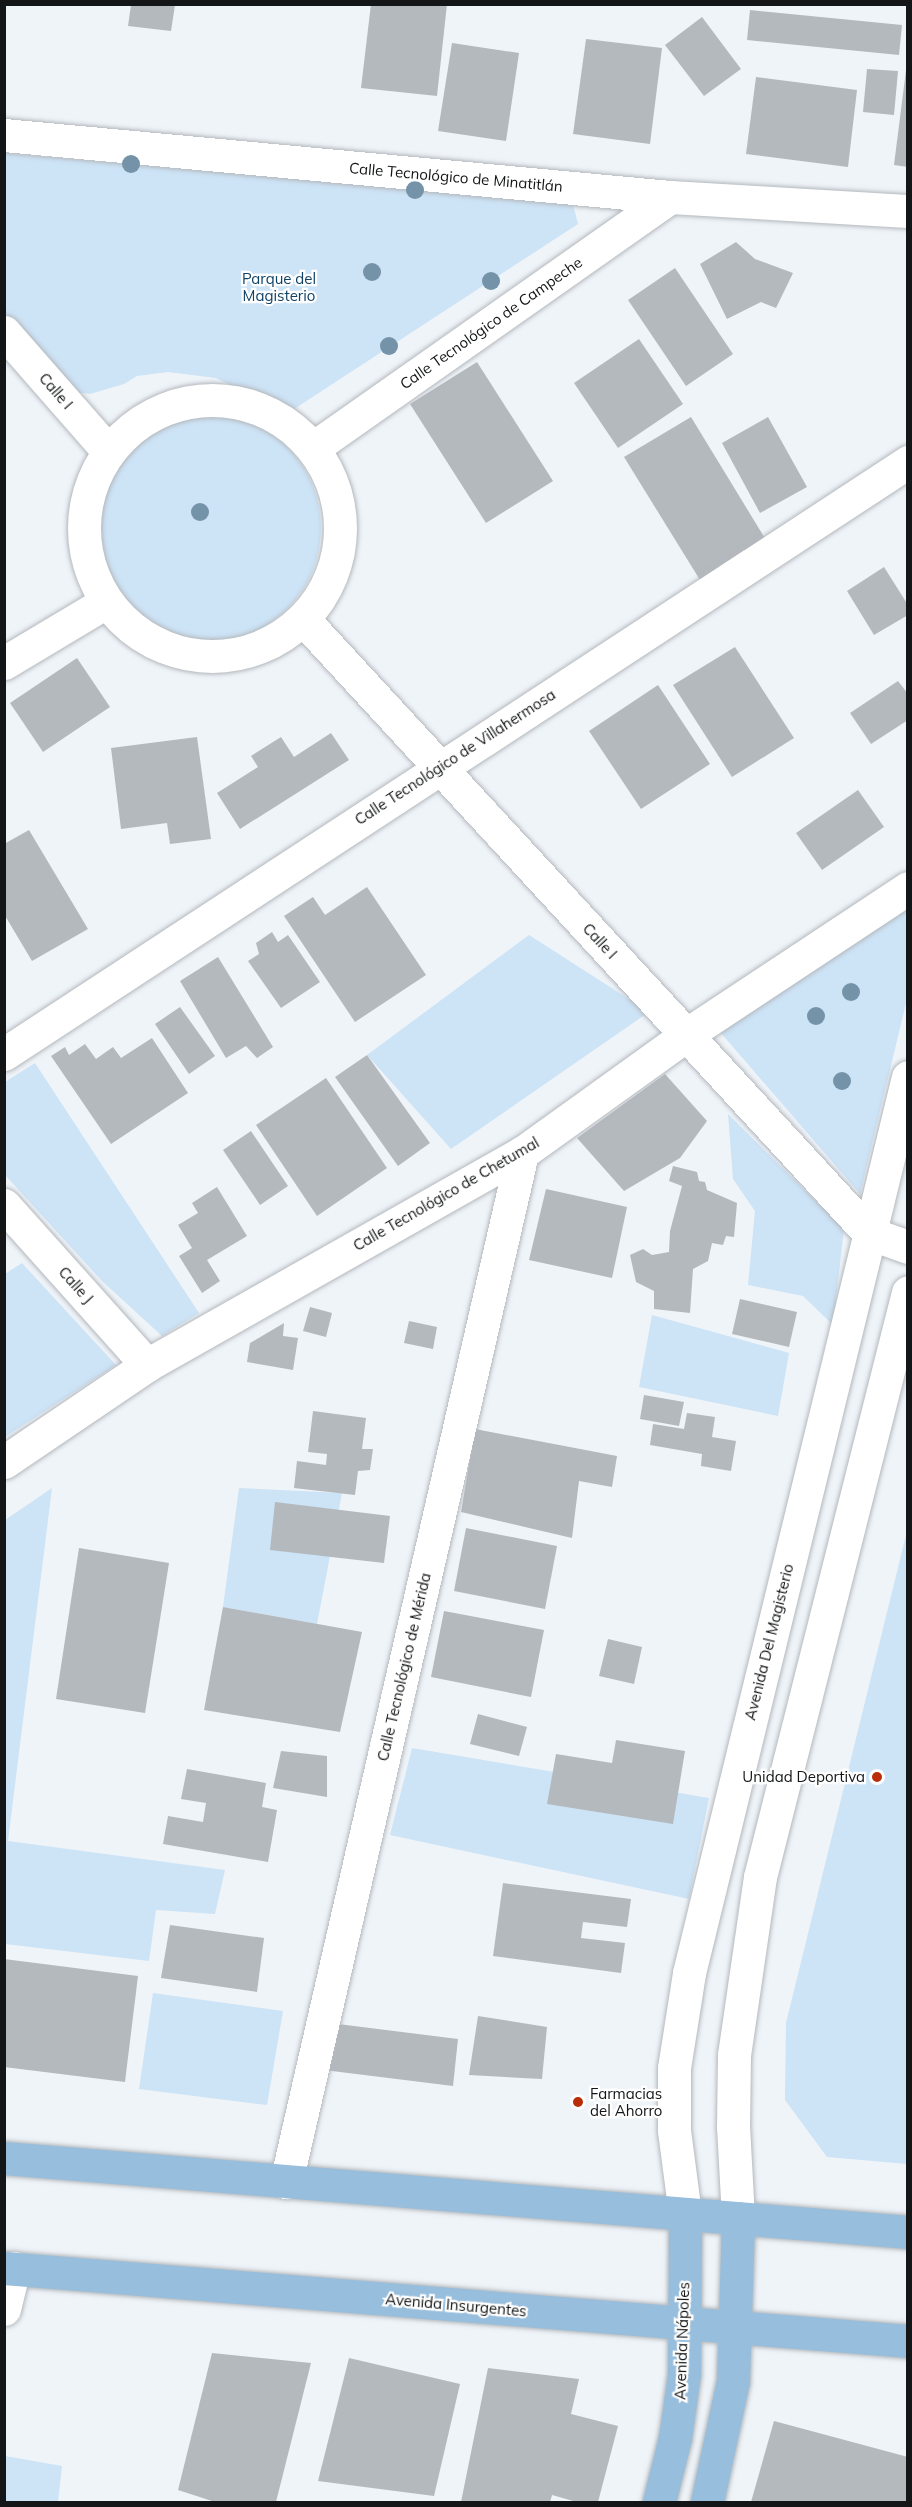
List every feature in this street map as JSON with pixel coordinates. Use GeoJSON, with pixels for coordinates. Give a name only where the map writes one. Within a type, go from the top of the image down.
{"type":"FeatureCollection","features":[{"type":"Feature","properties":{"kind":"main road"},"geometry":{"type":"LineString","coordinates":[[4,2158],[908,2232]]}},
{"type":"Feature","properties":{"kind":"main road","name":"Avenida Nápoles"},"geometry":{"type":"LineString","coordinates":[[659,2502],[675,2438],[684,2374],[685,2214]]}},
{"type":"Feature","properties":{"kind":"main road"},"geometry":{"type":"LineString","coordinates":[[707,2502],[720,2451],[733,2381],[738,2217]]}},
{"type":"Feature","properties":{"kind":"main road","name":"Avenida Insurgentes"},"geometry":{"type":"LineString","coordinates":[[9,2268],[908,2341]]}},
{"type":"Feature","properties":{"kind":"street","name":"Calle Tecnológico de Minatitlán"},"geometry":{"type":"LineString","coordinates":[[4,135],[670,197],[908,211]]}},
{"type":"Feature","properties":{"kind":"street","name":"Calle Tecnológico de Campeche"},"geometry":{"type":"LineString","coordinates":[[313,448],[670,197]]}},
{"type":"Feature","properties":{"kind":"street","name":"Calle I"},"geometry":{"type":"LineString","coordinates":[[4,332],[108,451]]}},
{"type":"Feature","properties":{"kind":"street"},"geometry":{"type":"LineString","coordinates":[[210,400],[249,405],[284,422],[313,448],[332,481],[340,517],[339,555],[326,589],[303,619],[266,645],[223,656],[178,652],[137,633],[105,602],[88,565],[82,526],[89,486],[108,451],[136,423],[171,406],[210,400]]}},
{"type":"Feature","properties":{"kind":"street","name":"Calle Tecnológico de Villahermosa"},"geometry":{"type":"LineString","coordinates":[[4,1054],[908,462]]}},
{"type":"Feature","properties":{"kind":"street"},"geometry":{"type":"LineString","coordinates":[[4,663],[105,602]]}},
{"type":"Feature","properties":{"kind":"street","name":"Calle I"},"geometry":{"type":"LineString","coordinates":[[303,619],[869,1233],[908,1246]]}},
{"type":"Feature","properties":{"kind":"street","name":"Calle Tecnológico de Chetumal"},"geometry":{"type":"LineString","coordinates":[[4,1462],[147,1365],[522,1152],[686,1035],[908,888]]}},
{"type":"Feature","properties":{"kind":"street","name":"Avenida Del Magisterio"},"geometry":{"type":"LineString","coordinates":[[685,2214],[674,2130],[674,2068],[689,1973],[908,1077]]}},
{"type":"Feature","properties":{"kind":"street","name":"Calle Tecnológico de Mérida"},"geometry":{"type":"LineString","coordinates":[[286,2182],[522,1152]]}},
{"type":"Feature","properties":{"kind":"street","name":"Calle J"},"geometry":{"type":"LineString","coordinates":[[4,1205],[147,1365]]}},
{"type":"Feature","properties":{"kind":"street"},"geometry":{"type":"LineString","coordinates":[[738,2217],[733,2127],[734,2055],[760,1877],[908,1292]]}},
{"type":"Feature","properties":{"kind":"street"},"geometry":{"type":"LineString","coordinates":[[4,2309],[9,2268]]}},
{"type":"Feature","properties":{"kind":"green space","name":"Parque del Magisterio"},"geometry":{"type":"Polygon","coordinates":[[[5,153],[573,204],[578,224],[288,413],[216,378],[168,372],[137,376],[124,384],[90,394],[75,392],[5,320],[5,153]]]}},
{"type":"Feature","properties":{"kind":"green space"},"geometry":{"type":"Polygon","coordinates":[[[207,414],[240,419],[261,428],[279,440],[295,456],[307,474],[316,495],[321,528],[316,561],[307,582],[295,600],[279,616],[261,628],[240,637],[207,642],[174,637],[153,628],[135,616],[119,600],[107,582],[98,561],[93,528],[98,495],[107,474],[119,456],[135,440],[153,428],[174,419],[207,414]]]}},
{"type":"Feature","properties":{"kind":"green space"},"geometry":{"type":"Polygon","coordinates":[[[907,896],[907,999],[860,1194],[714,1025],[907,896]]]}},
{"type":"Feature","properties":{"kind":"green space"},"geometry":{"type":"Polygon","coordinates":[[[529,935],[649,1012],[451,1149],[367,1055],[529,935]]]}},
{"type":"Feature","properties":{"kind":"green space"},"geometry":{"type":"Polygon","coordinates":[[[35,1063],[199,1313],[162,1336],[102,1281],[5,1175],[5,1082],[35,1063]]]}},
{"type":"Feature","properties":{"kind":"green space"},"geometry":{"type":"Polygon","coordinates":[[[728,1114],[844,1229],[833,1325],[803,1296],[748,1285],[755,1211],[733,1179],[728,1114]]]}},
{"type":"Feature","properties":{"kind":"green space"},"geometry":{"type":"Polygon","coordinates":[[[22,1263],[116,1365],[5,1437],[5,1274],[22,1263]]]}},
{"type":"Feature","properties":{"kind":"green space"},"geometry":{"type":"Polygon","coordinates":[[[652,1315],[789,1353],[778,1416],[639,1387],[652,1315]]]}},
{"type":"Feature","properties":{"kind":"green space"},"geometry":{"type":"Polygon","coordinates":[[[52,1488],[8,1841],[225,1870],[215,1914],[156,1910],[149,1961],[5,1944],[5,1520],[52,1488]]]}},
{"type":"Feature","properties":{"kind":"green space"},"geometry":{"type":"Polygon","coordinates":[[[239,1488],[342,1493],[317,1624],[223,1607],[239,1488]]]}},
{"type":"Feature","properties":{"kind":"green space","name":"Unidad Deportiva"},"geometry":{"type":"Polygon","coordinates":[[[907,1531],[907,2164],[827,2157],[785,2100],[786,2023],[907,1531]]]}},
{"type":"Feature","properties":{"kind":"green space"},"geometry":{"type":"Polygon","coordinates":[[[412,1748],[709,1798],[689,1899],[390,1835],[412,1748]]]}},
{"type":"Feature","properties":{"kind":"green space"},"geometry":{"type":"Polygon","coordinates":[[[153,1993],[283,2011],[267,2105],[139,2089],[153,1993]]]}},
{"type":"Feature","properties":{"kind":"green space"},"geometry":{"type":"Polygon","coordinates":[[[5,2456],[62,2466],[58,2502],[5,2502],[5,2456]]]}},
{"type":"Feature","properties":{"kind":"building"},"geometry":{"type":"Polygon","coordinates":[[[371,4],[447,4],[437,96],[361,88],[371,4]]]}},
{"type":"Feature","properties":{"kind":"building"},"geometry":{"type":"Polygon","coordinates":[[[131,5],[175,5],[171,31],[128,26],[131,5]]]}},
{"type":"Feature","properties":{"kind":"building"},"geometry":{"type":"Polygon","coordinates":[[[750,10],[902,25],[899,55],[747,40],[750,10]]]}},
{"type":"Feature","properties":{"kind":"building"},"geometry":{"type":"Polygon","coordinates":[[[702,17],[741,69],[704,96],[665,45],[702,17]]]}},
{"type":"Feature","properties":{"kind":"building"},"geometry":{"type":"Polygon","coordinates":[[[586,39],[662,48],[650,144],[573,134],[586,39]]]}},
{"type":"Feature","properties":{"kind":"building"},"geometry":{"type":"Polygon","coordinates":[[[452,43],[519,53],[506,141],[438,131],[452,43]]]}},
{"type":"Feature","properties":{"kind":"building"},"geometry":{"type":"Polygon","coordinates":[[[867,69],[898,71],[894,115],[863,112],[867,69]]]}},
{"type":"Feature","properties":{"kind":"building"},"geometry":{"type":"Polygon","coordinates":[[[906,70],[908,70],[908,167],[894,165],[906,70]]]}},
{"type":"Feature","properties":{"kind":"building"},"geometry":{"type":"Polygon","coordinates":[[[756,77],[857,90],[848,167],[746,154],[756,77]]]}},
{"type":"Feature","properties":{"kind":"building"},"geometry":{"type":"Polygon","coordinates":[[[736,242],[755,259],[793,273],[776,308],[761,302],[727,319],[700,264],[736,242]]]}},
{"type":"Feature","properties":{"kind":"building"},"geometry":{"type":"Polygon","coordinates":[[[675,268],[733,354],[686,386],[628,300],[675,268]]]}},
{"type":"Feature","properties":{"kind":"building"},"geometry":{"type":"Polygon","coordinates":[[[639,339],[683,404],[618,448],[574,383],[639,339]]]}},
{"type":"Feature","properties":{"kind":"building"},"geometry":{"type":"Polygon","coordinates":[[[477,362],[553,481],[486,523],[410,404],[477,362]]]}},
{"type":"Feature","properties":{"kind":"building"},"geometry":{"type":"Polygon","coordinates":[[[691,417],[766,540],[700,580],[624,457],[691,417]]]}},
{"type":"Feature","properties":{"kind":"building"},"geometry":{"type":"Polygon","coordinates":[[[768,417],[807,487],[760,513],[722,443],[768,417]]]}},
{"type":"Feature","properties":{"kind":"building"},"geometry":{"type":"Polygon","coordinates":[[[884,567],[908,605],[908,615],[874,635],[847,591],[884,567]]]}},
{"type":"Feature","properties":{"kind":"building"},"geometry":{"type":"Polygon","coordinates":[[[735,647],[794,738],[732,777],[673,685],[735,647]]]}},
{"type":"Feature","properties":{"kind":"building"},"geometry":{"type":"Polygon","coordinates":[[[77,658],[110,707],[43,752],[10,703],[77,658]]]}},
{"type":"Feature","properties":{"kind":"building"},"geometry":{"type":"Polygon","coordinates":[[[898,681],[908,694],[908,720],[871,744],[850,713],[898,681]]]}},
{"type":"Feature","properties":{"kind":"building"},"geometry":{"type":"Polygon","coordinates":[[[658,685],[710,764],[641,809],[589,731],[658,685]]]}},
{"type":"Feature","properties":{"kind":"building"},"geometry":{"type":"Polygon","coordinates":[[[331,733],[349,760],[240,829],[217,793],[258,767],[251,756],[281,737],[294,757],[331,733]]]}},
{"type":"Feature","properties":{"kind":"building"},"geometry":{"type":"Polygon","coordinates":[[[197,737],[211,839],[170,844],[167,823],[121,829],[111,748],[197,737]]]}},
{"type":"Feature","properties":{"kind":"building"},"geometry":{"type":"Polygon","coordinates":[[[858,790],[884,827],[822,870],[796,833],[858,790]]]}},
{"type":"Feature","properties":{"kind":"building"},"geometry":{"type":"Polygon","coordinates":[[[29,830],[88,929],[32,961],[4,914],[4,844],[29,830]]]}},
{"type":"Feature","properties":{"kind":"building"},"geometry":{"type":"Polygon","coordinates":[[[367,887],[426,975],[355,1022],[284,916],[313,897],[325,915],[367,887]]]}},
{"type":"Feature","properties":{"kind":"building"},"geometry":{"type":"Polygon","coordinates":[[[272,932],[278,942],[288,935],[320,982],[281,1008],[248,961],[259,954],[256,943],[272,932]]]}},
{"type":"Feature","properties":{"kind":"building"},"geometry":{"type":"Polygon","coordinates":[[[218,957],[273,1047],[257,1058],[246,1046],[226,1058],[180,981],[218,957]]]}},
{"type":"Feature","properties":{"kind":"building"},"geometry":{"type":"Polygon","coordinates":[[[180,1007],[215,1056],[189,1074],[155,1024],[180,1007]]]}},
{"type":"Feature","properties":{"kind":"building"},"geometry":{"type":"Polygon","coordinates":[[[152,1038],[188,1093],[111,1144],[51,1056],[65,1047],[69,1055],[85,1044],[96,1059],[113,1047],[121,1058],[152,1038]]]}},
{"type":"Feature","properties":{"kind":"building"},"geometry":{"type":"Polygon","coordinates":[[[367,1055],[430,1143],[398,1166],[335,1077],[367,1055]]]}},
{"type":"Feature","properties":{"kind":"building"},"geometry":{"type":"Polygon","coordinates":[[[665,1074],[707,1121],[680,1158],[624,1191],[577,1138],[665,1074]]]}},
{"type":"Feature","properties":{"kind":"building"},"geometry":{"type":"Polygon","coordinates":[[[326,1078],[387,1168],[317,1216],[256,1125],[326,1078]]]}},
{"type":"Feature","properties":{"kind":"building"},"geometry":{"type":"Polygon","coordinates":[[[251,1131],[288,1186],[260,1205],[223,1150],[251,1131]]]}},
{"type":"Feature","properties":{"kind":"building"},"geometry":{"type":"Polygon","coordinates":[[[673,1166],[697,1172],[699,1181],[705,1182],[707,1190],[737,1203],[734,1237],[726,1236],[723,1245],[712,1243],[708,1261],[693,1269],[690,1313],[654,1309],[654,1291],[636,1282],[630,1255],[643,1249],[652,1255],[669,1252],[670,1231],[682,1186],[669,1181],[673,1166]]]}},
{"type":"Feature","properties":{"kind":"building"},"geometry":{"type":"Polygon","coordinates":[[[217,1187],[247,1236],[207,1260],[220,1281],[202,1293],[179,1256],[192,1248],[178,1225],[198,1213],[192,1203],[217,1187]]]}},
{"type":"Feature","properties":{"kind":"building"},"geometry":{"type":"Polygon","coordinates":[[[546,1189],[627,1207],[612,1278],[529,1260],[546,1189]]]}},
{"type":"Feature","properties":{"kind":"building"},"geometry":{"type":"Polygon","coordinates":[[[740,1299],[797,1312],[789,1347],[732,1334],[740,1299]]]}},
{"type":"Feature","properties":{"kind":"building"},"geometry":{"type":"Polygon","coordinates":[[[310,1307],[332,1313],[326,1337],[303,1331],[310,1307]]]}},
{"type":"Feature","properties":{"kind":"building"},"geometry":{"type":"Polygon","coordinates":[[[409,1321],[437,1327],[433,1349],[404,1343],[409,1321]]]}},
{"type":"Feature","properties":{"kind":"building"},"geometry":{"type":"Polygon","coordinates":[[[284,1323],[283,1336],[298,1338],[293,1370],[247,1362],[250,1343],[284,1323]]]}},
{"type":"Feature","properties":{"kind":"building"},"geometry":{"type":"Polygon","coordinates":[[[644,1395],[684,1402],[679,1426],[640,1419],[644,1395]]]}},
{"type":"Feature","properties":{"kind":"building"},"geometry":{"type":"Polygon","coordinates":[[[313,1411],[366,1418],[362,1449],[373,1449],[370,1470],[358,1471],[355,1495],[294,1488],[297,1461],[326,1465],[327,1454],[308,1452],[313,1411]]]}},
{"type":"Feature","properties":{"kind":"building"},"geometry":{"type":"Polygon","coordinates":[[[687,1413],[715,1417],[712,1437],[736,1441],[731,1471],[701,1466],[702,1454],[650,1445],[653,1424],[684,1429],[687,1413]]]}},
{"type":"Feature","properties":{"kind":"building"},"geometry":{"type":"Polygon","coordinates":[[[475,1429],[617,1456],[612,1487],[579,1481],[572,1538],[461,1512],[475,1429]]]}},
{"type":"Feature","properties":{"kind":"building"},"geometry":{"type":"Polygon","coordinates":[[[275,1502],[390,1516],[384,1563],[270,1550],[275,1502]]]}},
{"type":"Feature","properties":{"kind":"building"},"geometry":{"type":"Polygon","coordinates":[[[466,1528],[557,1546],[545,1609],[454,1591],[466,1528]]]}},
{"type":"Feature","properties":{"kind":"building"},"geometry":{"type":"Polygon","coordinates":[[[79,1548],[169,1563],[145,1713],[56,1699],[79,1548]]]}},
{"type":"Feature","properties":{"kind":"building"},"geometry":{"type":"Polygon","coordinates":[[[223,1607],[362,1632],[340,1732],[204,1710],[223,1607]]]}},
{"type":"Feature","properties":{"kind":"building"},"geometry":{"type":"Polygon","coordinates":[[[444,1611],[544,1630],[531,1697],[431,1677],[444,1611]]]}},
{"type":"Feature","properties":{"kind":"building"},"geometry":{"type":"Polygon","coordinates":[[[608,1639],[642,1647],[634,1684],[599,1676],[608,1639]]]}},
{"type":"Feature","properties":{"kind":"building"},"geometry":{"type":"Polygon","coordinates":[[[478,1714],[527,1727],[519,1756],[470,1744],[478,1714]]]}},
{"type":"Feature","properties":{"kind":"building"},"geometry":{"type":"Polygon","coordinates":[[[616,1740],[685,1751],[673,1824],[547,1804],[556,1754],[612,1763],[616,1740]]]}},
{"type":"Feature","properties":{"kind":"building"},"geometry":{"type":"Polygon","coordinates":[[[281,1751],[327,1756],[327,1797],[273,1788],[281,1751]]]}},
{"type":"Feature","properties":{"kind":"building"},"geometry":{"type":"Polygon","coordinates":[[[187,1769],[266,1783],[262,1807],[277,1810],[268,1862],[163,1844],[168,1816],[203,1822],[206,1803],[181,1799],[187,1769]]]}},
{"type":"Feature","properties":{"kind":"building"},"geometry":{"type":"Polygon","coordinates":[[[503,1883],[631,1899],[627,1927],[583,1922],[581,1938],[625,1943],[621,1973],[493,1956],[503,1883]]]}},
{"type":"Feature","properties":{"kind":"building"},"geometry":{"type":"Polygon","coordinates":[[[170,1925],[264,1938],[257,1992],[161,1978],[170,1925]]]}},
{"type":"Feature","properties":{"kind":"building"},"geometry":{"type":"Polygon","coordinates":[[[4,1959],[138,1976],[125,2082],[4,2067],[4,1959]]]}},
{"type":"Feature","properties":{"kind":"building"},"geometry":{"type":"Polygon","coordinates":[[[478,2016],[547,2027],[542,2079],[469,2075],[478,2016]]]}},
{"type":"Feature","properties":{"kind":"building"},"geometry":{"type":"Polygon","coordinates":[[[330,2023],[458,2039],[453,2086],[324,2070],[330,2023]]]}},
{"type":"Feature","properties":{"kind":"building"},"geometry":{"type":"Polygon","coordinates":[[[212,2353],[311,2363],[276,2502],[215,2502],[178,2490],[212,2353]]]}},
{"type":"Feature","properties":{"kind":"building"},"geometry":{"type":"Polygon","coordinates":[[[349,2358],[460,2384],[434,2496],[318,2481],[349,2358]]]}},
{"type":"Feature","properties":{"kind":"building"},"geometry":{"type":"Polygon","coordinates":[[[488,2368],[579,2379],[571,2414],[618,2426],[598,2502],[577,2502],[552,2495],[550,2502],[461,2502],[488,2368]]]}},
{"type":"Feature","properties":{"kind":"building"},"geometry":{"type":"Polygon","coordinates":[[[774,2421],[908,2457],[908,2502],[751,2502],[774,2421]]]}},
{"type":"Feature","properties":{"kind":"place","name":"Unidad Deportiva"},"geometry":{"type":"Point","coordinates":[877,1777]}},
{"type":"Feature","properties":{"kind":"place","name":"Farmacias del Ahorro"},"geometry":{"type":"Point","coordinates":[578,2102]}}]}
